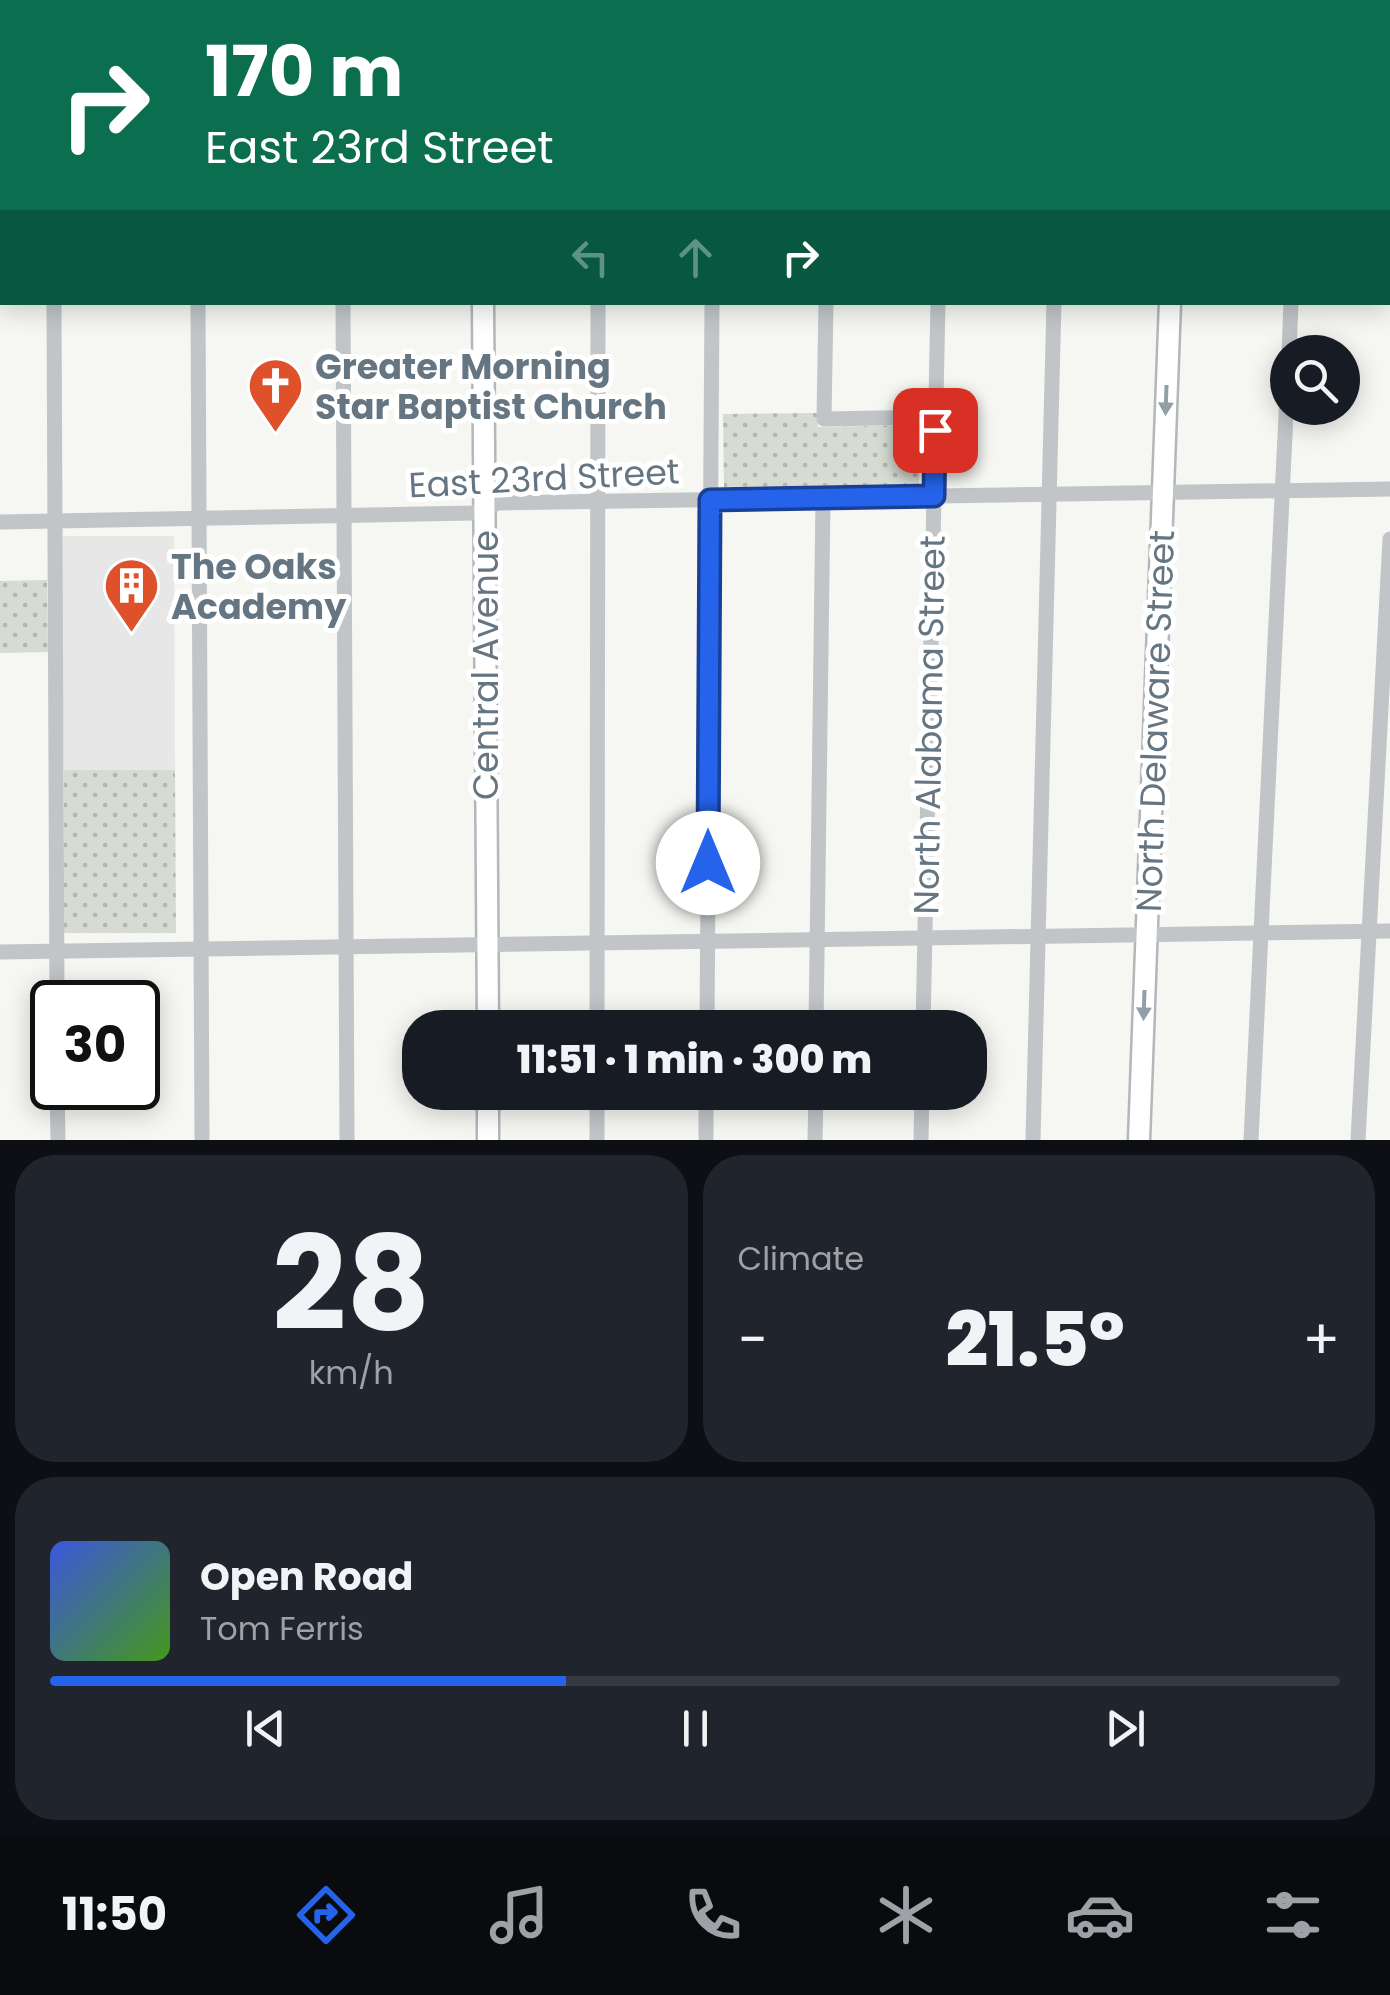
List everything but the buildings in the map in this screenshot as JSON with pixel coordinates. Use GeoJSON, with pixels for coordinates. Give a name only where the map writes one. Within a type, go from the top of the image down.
{"type":"FeatureCollection","features":[{"type":"Feature","properties":{"kind":"main road","name":"Central Avenue"},"geometry":{"type":"LineString","coordinates":[[483,305],[488,1010]]}},
{"type":"Feature","properties":{"kind":"main road","name":"North Delaware Street"},"geometry":{"type":"LineString","coordinates":[[1139,1140],[1170,305]]}},
{"type":"Feature","properties":{"kind":"main road"},"geometry":{"type":"LineString","coordinates":[[488,1110],[488,1140]]}},
{"type":"Feature","properties":{"kind":"street"},"geometry":{"type":"LineString","coordinates":[[54,305],[57,980]]}},
{"type":"Feature","properties":{"kind":"street"},"geometry":{"type":"LineString","coordinates":[[198,305],[202,1140]]}},
{"type":"Feature","properties":{"kind":"street"},"geometry":{"type":"LineString","coordinates":[[343,305],[347,1140]]}},
{"type":"Feature","properties":{"kind":"street"},"geometry":{"type":"LineString","coordinates":[[597,1010],[598,305]]}},
{"type":"Feature","properties":{"kind":"street"},"geometry":{"type":"LineString","coordinates":[[706,1010],[712,305]]}},
{"type":"Feature","properties":{"kind":"street"},"geometry":{"type":"LineString","coordinates":[[826,305],[824,419],[936,417]]}},
{"type":"Feature","properties":{"kind":"street","name":"North Alabama Street"},"geometry":{"type":"LineString","coordinates":[[923,1010],[938,305]]}},
{"type":"Feature","properties":{"kind":"street"},"geometry":{"type":"LineString","coordinates":[[1033,1140],[1054,305]]}},
{"type":"Feature","properties":{"kind":"street"},"geometry":{"type":"LineString","coordinates":[[1290,335],[1291,305]]}},
{"type":"Feature","properties":{"kind":"street"},"geometry":{"type":"LineString","coordinates":[[1251,1140],[1285,425]]}},
{"type":"Feature","properties":{"kind":"street","name":"East 23rd Street"},"geometry":{"type":"LineString","coordinates":[[0,522],[473,513],[498,503],[1390,489]]}},
{"type":"Feature","properties":{"kind":"street"},"geometry":{"type":"LineString","coordinates":[[816,1010],[823,498]]}},
{"type":"Feature","properties":{"kind":"street"},"geometry":{"type":"LineString","coordinates":[[1358,1140],[1390,539]]}},
{"type":"Feature","properties":{"kind":"street"},"geometry":{"type":"LineString","coordinates":[[0,952],[1390,931]]}},
{"type":"Feature","properties":{"kind":"street"},"geometry":{"type":"LineString","coordinates":[[57,1110],[58,1140]]}},
{"type":"Feature","properties":{"kind":"street"},"geometry":{"type":"LineString","coordinates":[[597,1110],[597,1140]]}},
{"type":"Feature","properties":{"kind":"street"},"geometry":{"type":"LineString","coordinates":[[706,1110],[706,1140]]}},
{"type":"Feature","properties":{"kind":"street"},"geometry":{"type":"LineString","coordinates":[[815,1140],[816,1110]]}},
{"type":"Feature","properties":{"kind":"street"},"geometry":{"type":"LineString","coordinates":[[921,1140],[922,1110]]}},
{"type":"Feature","properties":{"kind":"shaded area"},"geometry":{"type":"Polygon","coordinates":[[[817,413],[818,427],[922,425],[919,484],[724,487],[723,414],[817,413]]]}},
{"type":"Feature","properties":{"kind":"shaded area"},"geometry":{"type":"Polygon","coordinates":[[[59,536],[174,536],[175,770],[64,770],[59,536]]]}},
{"type":"Feature","properties":{"kind":"shaded area"},"geometry":{"type":"Polygon","coordinates":[[[47,580],[48,652],[0,653],[0,581],[47,580]]]}},
{"type":"Feature","properties":{"kind":"shaded area"},"geometry":{"type":"Polygon","coordinates":[[[64,770],[175,770],[176,933],[64,933],[64,770]]]}},
{"type":"Feature","properties":{"kind":"place","name":"Greater Morning Star Baptist Church"},"geometry":{"type":"Point","coordinates":[276,435]}},
{"type":"Feature","properties":{"kind":"place","name":"The Oaks Academy"},"geometry":{"type":"Point","coordinates":[132,635]}},
{"type":"Feature","properties":{"kind":"route"},"geometry":{"type":"LineString","coordinates":[[708,863],[710,500],[934,496],[935,430]]}}]}
